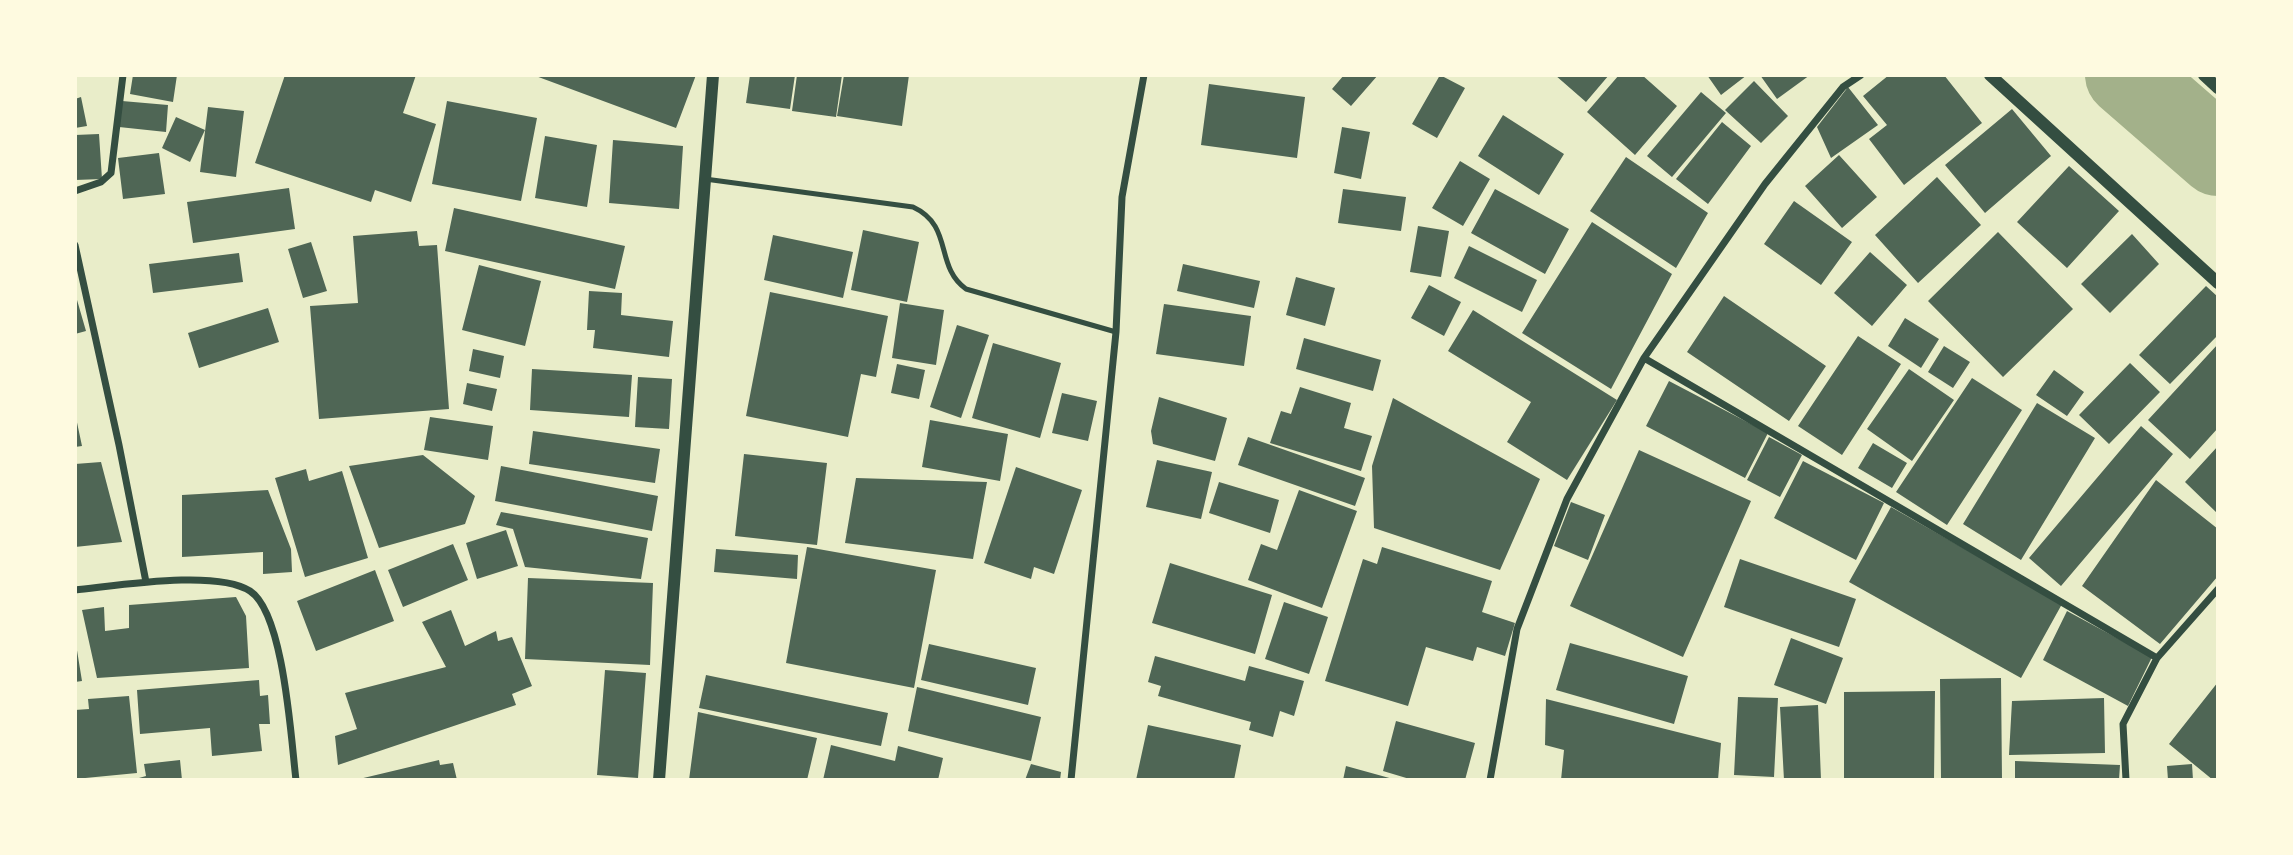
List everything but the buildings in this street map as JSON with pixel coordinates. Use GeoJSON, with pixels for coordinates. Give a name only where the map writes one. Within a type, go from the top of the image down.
{"type":"FeatureCollection","features":[{"type":"Feature","properties":{"kind":"street"},"geometry":{"type":"LineString","coordinates":[[75,191],[101,182],[111,173],[123,75]]}},
{"type":"Feature","properties":{"kind":"street"},"geometry":{"type":"LineString","coordinates":[[659,780],[713,75]]}},
{"type":"Feature","properties":{"kind":"street"},"geometry":{"type":"LineString","coordinates":[[1072,780],[1116,332],[1122,197],[1144,75]]}},
{"type":"Feature","properties":{"kind":"street"},"geometry":{"type":"LineString","coordinates":[[1490,780],[1517,629],[1567,499],[1644,358],[1765,184],[1843,87],[1861,75]]}},
{"type":"Feature","properties":{"kind":"street"},"geometry":{"type":"LineString","coordinates":[[1990,75],[2218,284]]}},
{"type":"Feature","properties":{"kind":"street"},"geometry":{"type":"LineString","coordinates":[[2204,75],[2218,88]]}},
{"type":"Feature","properties":{"kind":"street"},"geometry":{"type":"LineString","coordinates":[[75,245],[146,582]]}},
{"type":"Feature","properties":{"kind":"street"},"geometry":{"type":"LineString","coordinates":[[1644,358],[2157,657]]}},
{"type":"Feature","properties":{"kind":"street"},"geometry":{"type":"LineString","coordinates":[[75,590],[146,582],[218,580],[251,591],[269,615],[279,651],[296,780]]}},
{"type":"Feature","properties":{"kind":"street"},"geometry":{"type":"LineString","coordinates":[[2126,780],[2123,724],[2157,657],[2218,589]]}},
{"type":"Feature","properties":{"kind":"lane"},"geometry":{"type":"LineString","coordinates":[[705,179],[913,207],[927,214],[938,230],[950,271],[956,282],[966,289],[1116,332]]}},
{"type":"Feature","properties":{"kind":"waterway"},"geometry":{"type":"LineString","coordinates":[[2126,75],[2218,155]]}}]}
